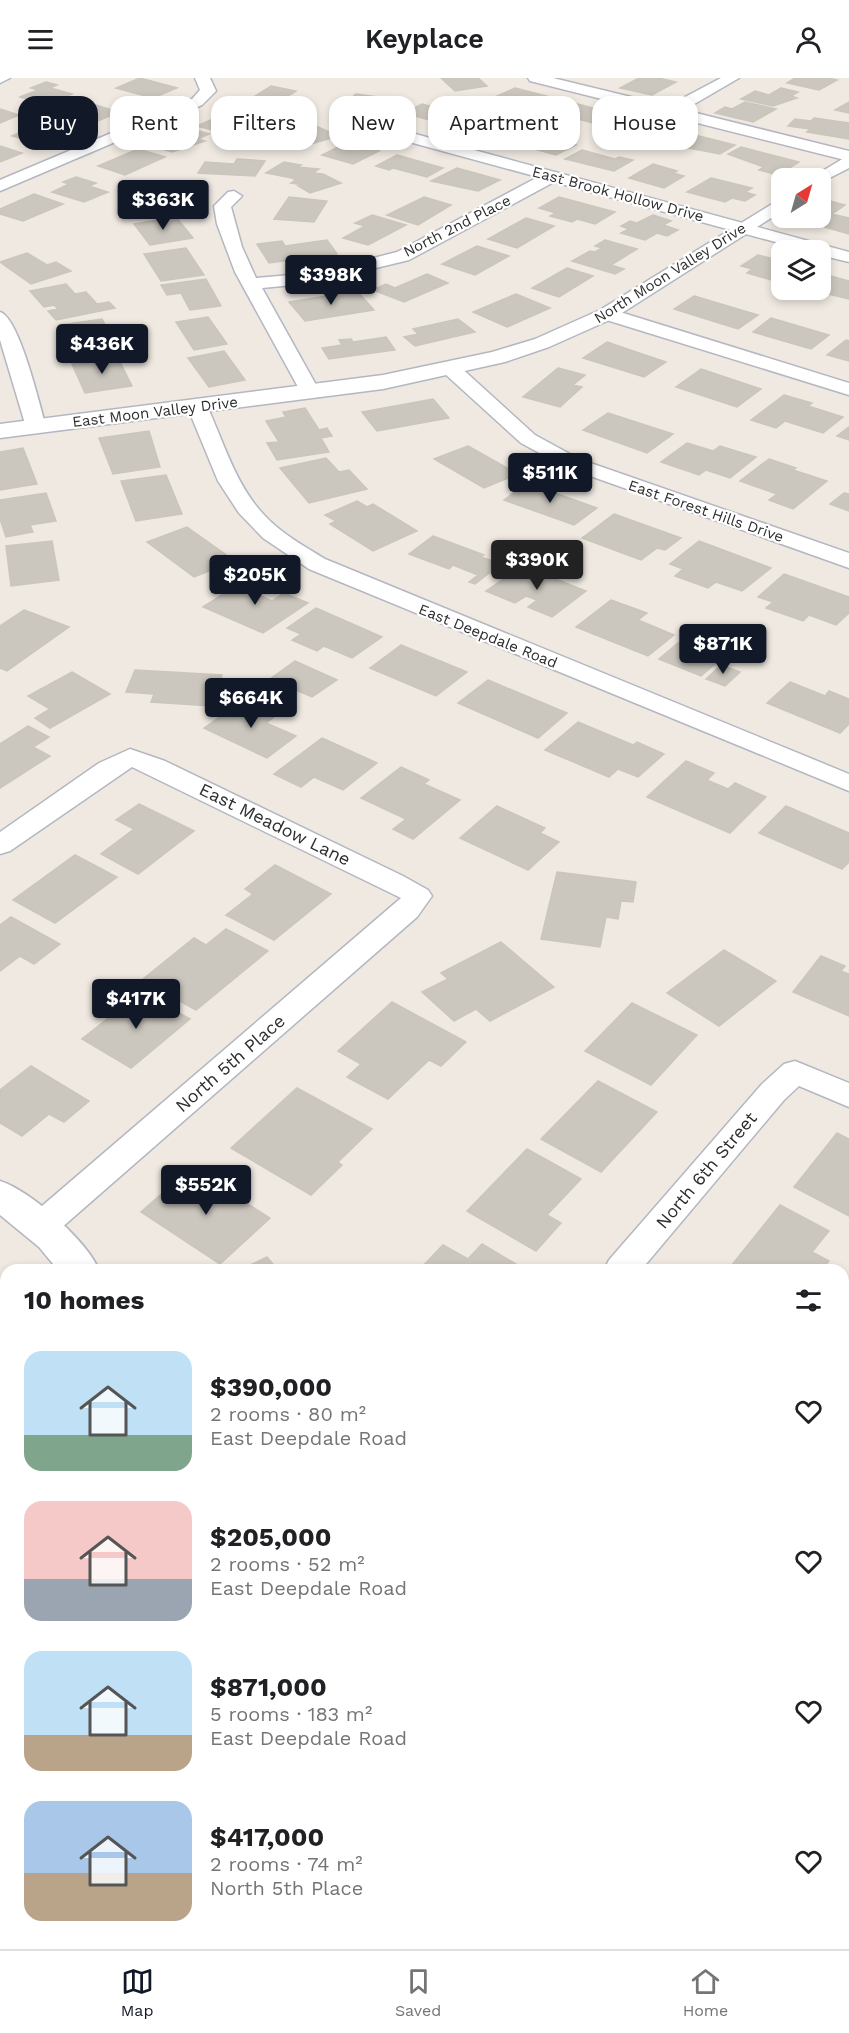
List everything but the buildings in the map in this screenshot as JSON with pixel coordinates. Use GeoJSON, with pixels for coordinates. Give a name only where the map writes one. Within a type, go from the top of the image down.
{"type":"FeatureCollection","features":[{"type":"Feature","properties":{"kind":"street"},"geometry":{"type":"LineString","coordinates":[[0,186],[197,102],[208,91],[207,83],[202,78]]}},
{"type":"Feature","properties":{"kind":"street"},"geometry":{"type":"LineString","coordinates":[[535,78],[606,96]]}},
{"type":"Feature","properties":{"kind":"street"},"geometry":{"type":"LineString","coordinates":[[698,96],[732,78]]}},
{"type":"Feature","properties":{"kind":"street"},"geometry":{"type":"LineString","coordinates":[[698,119],[849,158]]}},
{"type":"Feature","properties":{"kind":"street","name":"East Brook Hollow Drive"},"geometry":{"type":"LineString","coordinates":[[416,139],[849,257]]}},
{"type":"Feature","properties":{"kind":"street"},"geometry":{"type":"LineString","coordinates":[[831,170],[849,158]]}},
{"type":"Feature","properties":{"kind":"street","name":"North 2nd Place"},"geometry":{"type":"LineString","coordinates":[[251,284],[314,278],[403,256],[553,176]]}},
{"type":"Feature","properties":{"kind":"street"},"geometry":{"type":"LineString","coordinates":[[234,196],[222,206],[222,221],[251,284],[310,392]]}},
{"type":"Feature","properties":{"kind":"street","name":"North Moon Valley Drive"},"geometry":{"type":"LineString","coordinates":[[310,392],[451,369],[542,343],[607,314],[771,210]]}},
{"type":"Feature","properties":{"kind":"street"},"geometry":{"type":"LineString","coordinates":[[607,314],[849,389]]}},
{"type":"Feature","properties":{"kind":"street"},"geometry":{"type":"LineString","coordinates":[[0,318],[11,343],[36,427]]}},
{"type":"Feature","properties":{"kind":"street","name":"East Forest Hills Drive"},"geometry":{"type":"LineString","coordinates":[[451,369],[528,439],[572,463],[849,561]]}},
{"type":"Feature","properties":{"kind":"street","name":"East Moon Valley Drive"},"geometry":{"type":"LineString","coordinates":[[0,431],[310,392]]}},
{"type":"Feature","properties":{"kind":"street","name":"East Deepdale Road"},"geometry":{"type":"LineString","coordinates":[[197,406],[212,445],[238,497],[257,521],[284,543],[317,564],[358,584],[849,783]]}},
{"type":"Feature","properties":{"kind":"street","name":"East Meadow Lane"},"geometry":{"type":"LineString","coordinates":[[0,844],[108,769],[130,757],[156,767],[372,871],[418,896]]}},
{"type":"Feature","properties":{"kind":"street","name":"North 5th Place"},"geometry":{"type":"LineString","coordinates":[[40,1227],[407,910],[418,896]]}},
{"type":"Feature","properties":{"kind":"street","name":"North 6th Street"},"geometry":{"type":"LineString","coordinates":[[626,1264],[773,1092],[795,1072],[849,1096]]}},
{"type":"Feature","properties":{"kind":"street"},"geometry":{"type":"LineString","coordinates":[[0,1195],[40,1227],[74,1264]]}}]}
